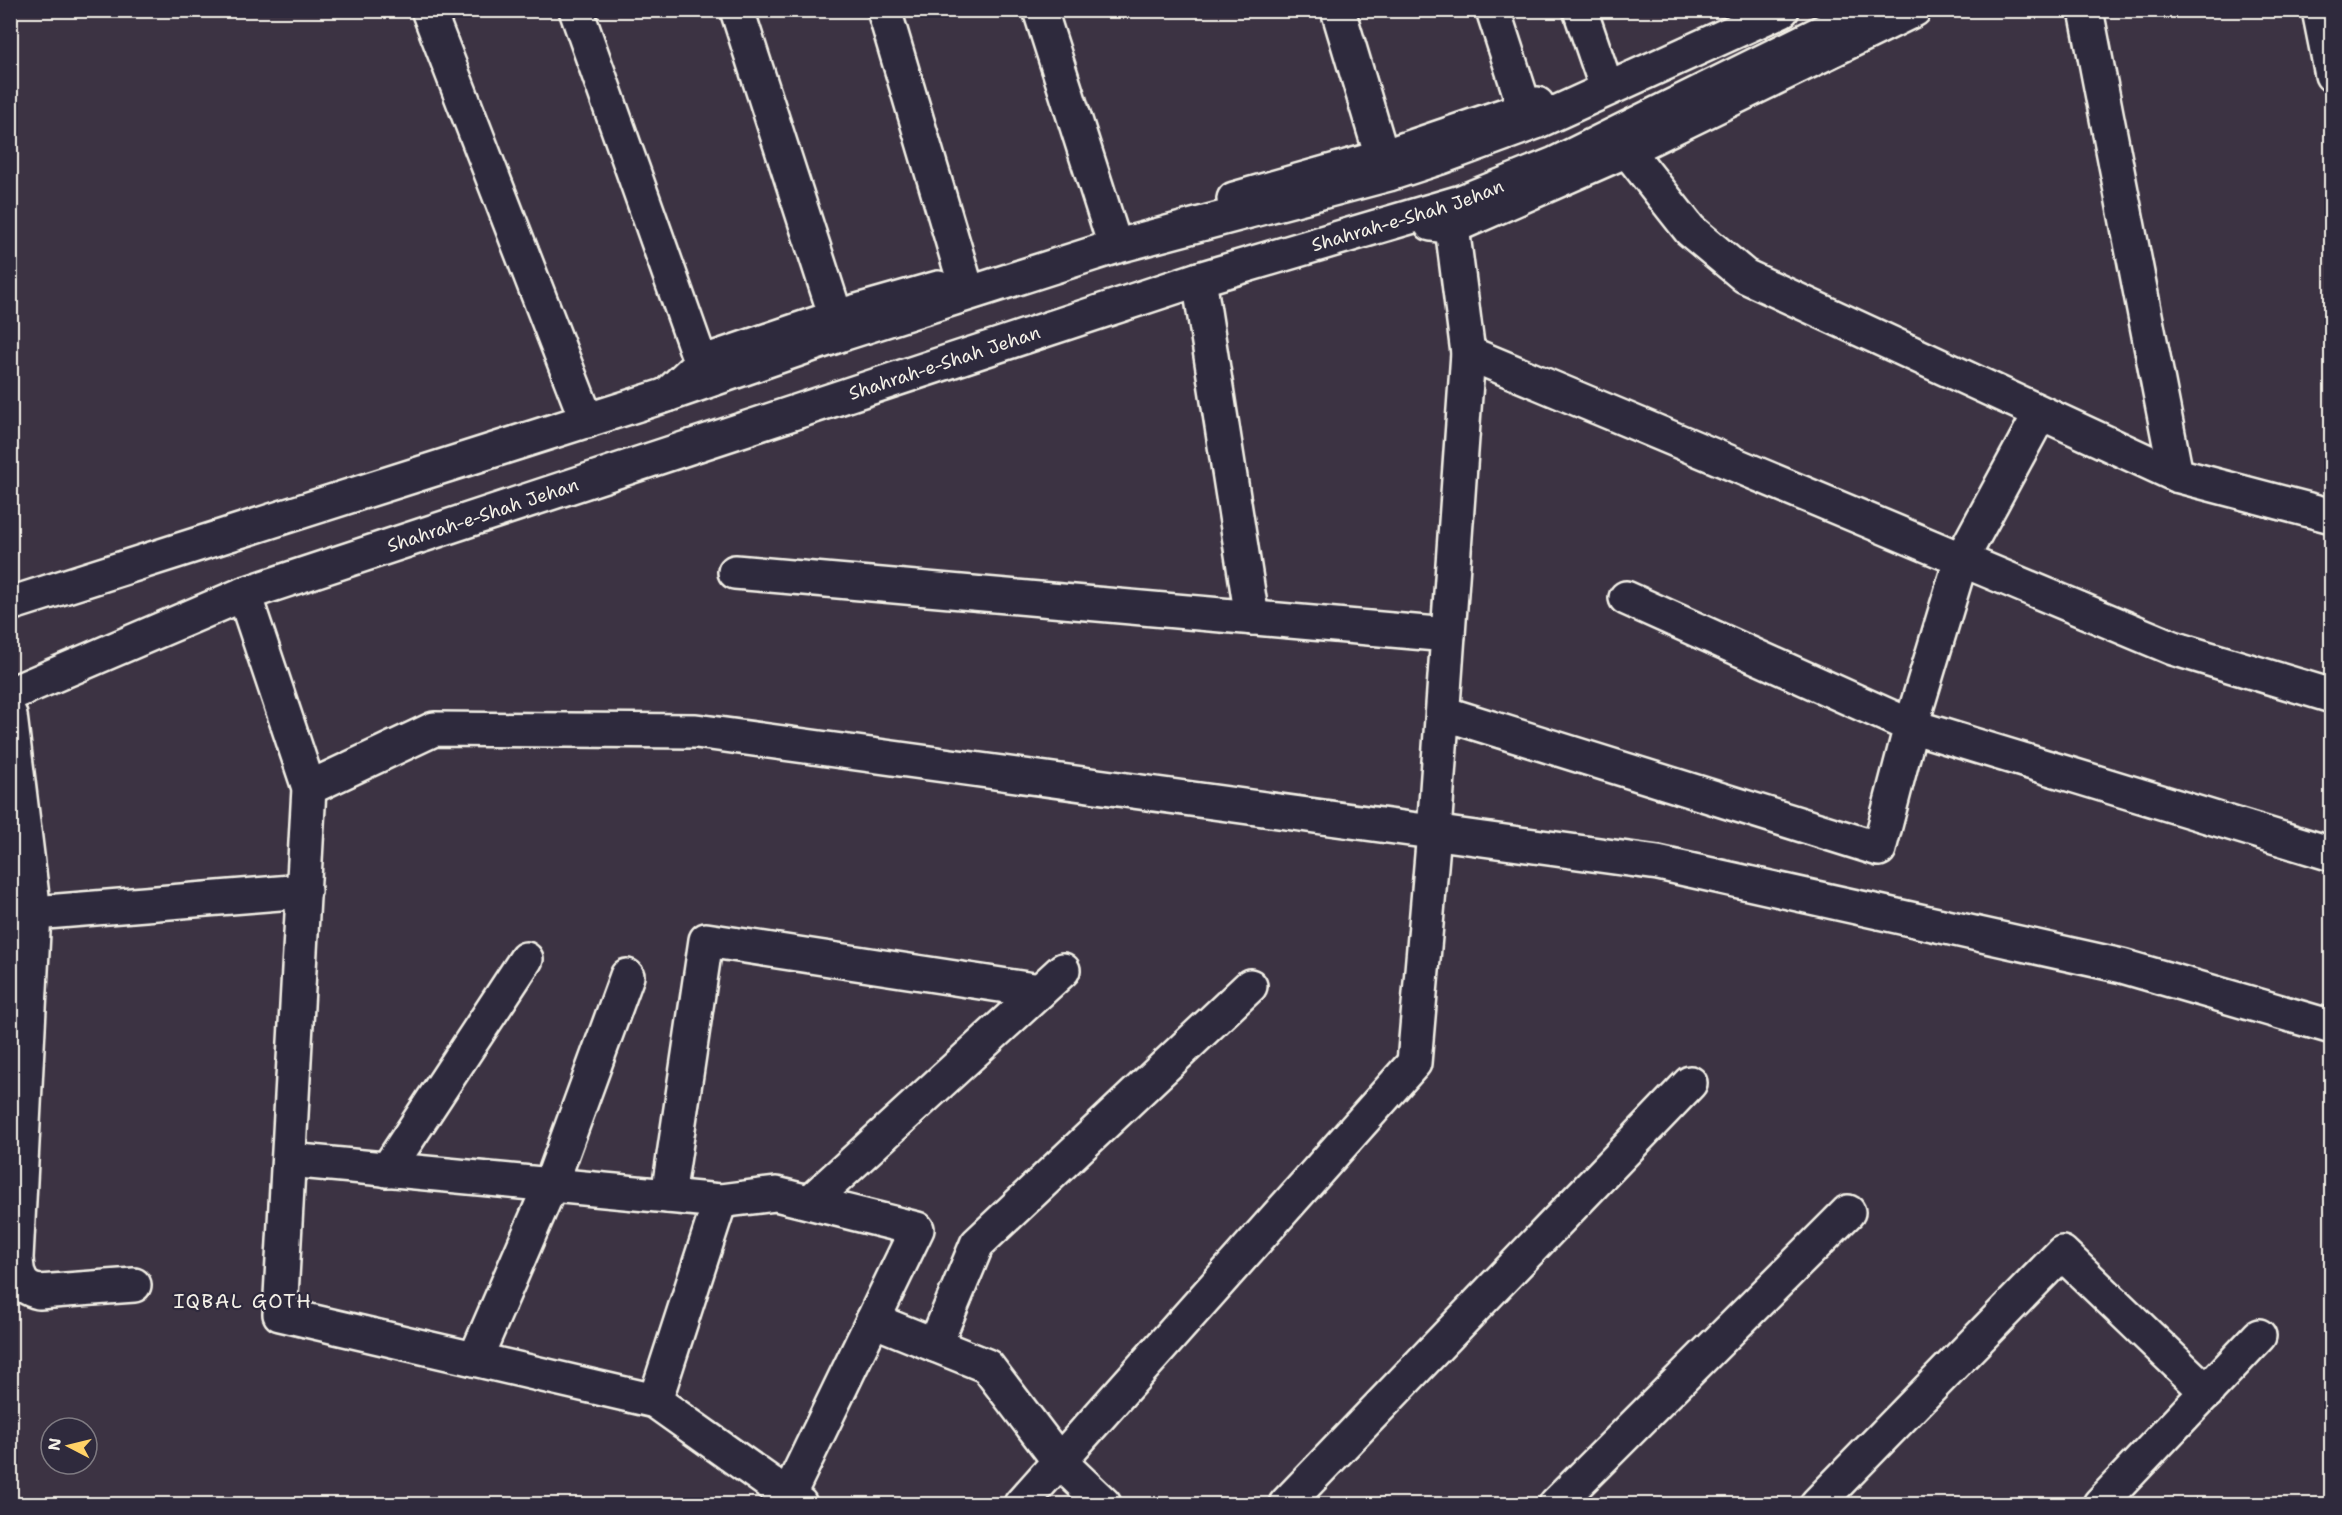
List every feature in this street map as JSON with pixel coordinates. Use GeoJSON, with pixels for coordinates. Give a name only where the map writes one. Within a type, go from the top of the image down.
{"type":"FeatureCollection","features":[{"type":"Feature","properties":{"kind":"street"},"geometry":{"type":"LineString","coordinates":[[428,10],[587,421]]}},
{"type":"Feature","properties":{"kind":"street"},"geometry":{"type":"LineString","coordinates":[[576,10],[701,363]]}},
{"type":"Feature","properties":{"kind":"street"},"geometry":{"type":"LineString","coordinates":[[736,10],[836,316]]}},
{"type":"Feature","properties":{"kind":"street"},"geometry":{"type":"LineString","coordinates":[[884,10],[964,280]]}},
{"type":"Feature","properties":{"kind":"street"},"geometry":{"type":"LineString","coordinates":[[1040,10],[1111,234]]}},
{"type":"Feature","properties":{"kind":"street"},"geometry":{"type":"LineString","coordinates":[[1338,10],[1385,165]]}},
{"type":"Feature","properties":{"kind":"street"},"geometry":{"type":"LineString","coordinates":[[1493,10],[1526,109]]}},
{"type":"Feature","properties":{"kind":"street"},"geometry":{"type":"LineString","coordinates":[[1581,10],[1603,77]]}},
{"type":"Feature","properties":{"kind":"street"},"geometry":{"type":"LineString","coordinates":[[667,395],[701,363],[836,316],[964,280],[1111,234],[1385,165],[1603,77],[1757,10]]}},
{"type":"Feature","properties":{"kind":"street"},"geometry":{"type":"LineString","coordinates":[[10,604],[587,421],[845,333],[1114,247],[1536,122],[1782,10]]}},
{"type":"Feature","properties":{"kind":"street","name":"Shahrah-e-Shah Jehan"},"geometry":{"type":"LineString","coordinates":[[10,694],[244,594],[1199,279],[1461,202],[1555,164],[1867,10]]}},
{"type":"Feature","properties":{"kind":"street"},"geometry":{"type":"LineString","coordinates":[[1397,220],[1452,226],[1627,150],[1914,10]]}},
{"type":"Feature","properties":{"kind":"street"},"geometry":{"type":"LineString","coordinates":[[2086,10],[2176,475]]}},
{"type":"Feature","properties":{"kind":"street"},"geometry":{"type":"LineString","coordinates":[[2319,10],[2331,75]]}},
{"type":"Feature","properties":{"kind":"street"},"geometry":{"type":"LineString","coordinates":[[1627,150],[1690,230],[1745,276],[2176,475],[2331,516]]}},
{"type":"Feature","properties":{"kind":"street"},"geometry":{"type":"LineString","coordinates":[[1021,1504],[1414,1063],[1434,832],[1468,353],[1452,226]]}},
{"type":"Feature","properties":{"kind":"street"},"geometry":{"type":"LineString","coordinates":[[1199,279],[1252,618]]}},
{"type":"Feature","properties":{"kind":"street"},"geometry":{"type":"LineString","coordinates":[[1468,353],[2173,648],[2331,696]]}},
{"type":"Feature","properties":{"kind":"street"},"geometry":{"type":"LineString","coordinates":[[1443,713],[1879,849],[1911,726],[1961,560],[2040,414]]}},
{"type":"Feature","properties":{"kind":"street"},"geometry":{"type":"LineString","coordinates":[[735,572],[1448,635]]}},
{"type":"Feature","properties":{"kind":"street"},"geometry":{"type":"LineString","coordinates":[[244,594],[309,788],[280,1314],[655,1401],[794,1500],[873,1320],[917,1229],[776,1194],[720,1201],[289,1160]]}},
{"type":"Feature","properties":{"kind":"street"},"geometry":{"type":"LineString","coordinates":[[1626,598],[1911,726],[2331,854]]}},
{"type":"Feature","properties":{"kind":"street"},"geometry":{"type":"LineString","coordinates":[[10,715],[22,915],[17,1276],[27,1289],[39,1292],[134,1285]]}},
{"type":"Feature","properties":{"kind":"street"},"geometry":{"type":"LineString","coordinates":[[309,788],[434,729],[696,731],[1658,863],[2121,966],[2331,1027]]}},
{"type":"Feature","properties":{"kind":"street"},"geometry":{"type":"LineString","coordinates":[[22,915],[304,891]]}},
{"type":"Feature","properties":{"kind":"street"},"geometry":{"type":"LineString","coordinates":[[668,1196],[706,940],[1052,980],[810,1202]]}},
{"type":"Feature","properties":{"kind":"street"},"geometry":{"type":"LineString","coordinates":[[387,1170],[526,960]]}},
{"type":"Feature","properties":{"kind":"street"},"geometry":{"type":"LineString","coordinates":[[475,1359],[551,1184],[627,976]]}},
{"type":"Feature","properties":{"kind":"street"},"geometry":{"type":"LineString","coordinates":[[935,1345],[977,1244],[1250,986]]}},
{"type":"Feature","properties":{"kind":"street"},"geometry":{"type":"LineString","coordinates":[[1286,1504],[1690,1083]]}},
{"type":"Feature","properties":{"kind":"street"},"geometry":{"type":"LineString","coordinates":[[655,1401],[720,1201]]}},
{"type":"Feature","properties":{"kind":"street"},"geometry":{"type":"LineString","coordinates":[[1556,1504],[1848,1212]]}},
{"type":"Feature","properties":{"kind":"street"},"geometry":{"type":"LineString","coordinates":[[1817,1504],[2062,1253],[2207,1392]]}},
{"type":"Feature","properties":{"kind":"street"},"geometry":{"type":"LineString","coordinates":[[873,1320],[987,1366],[1059,1461],[1104,1504]]}},
{"type":"Feature","properties":{"kind":"street"},"geometry":{"type":"LineString","coordinates":[[2100,1504],[2259,1336]]}},
{"type":"Feature","properties":{"kind":"district","name":"IQBAL GOTH"},"geometry":{"type":"Point","coordinates":[243,1301]}}]}
